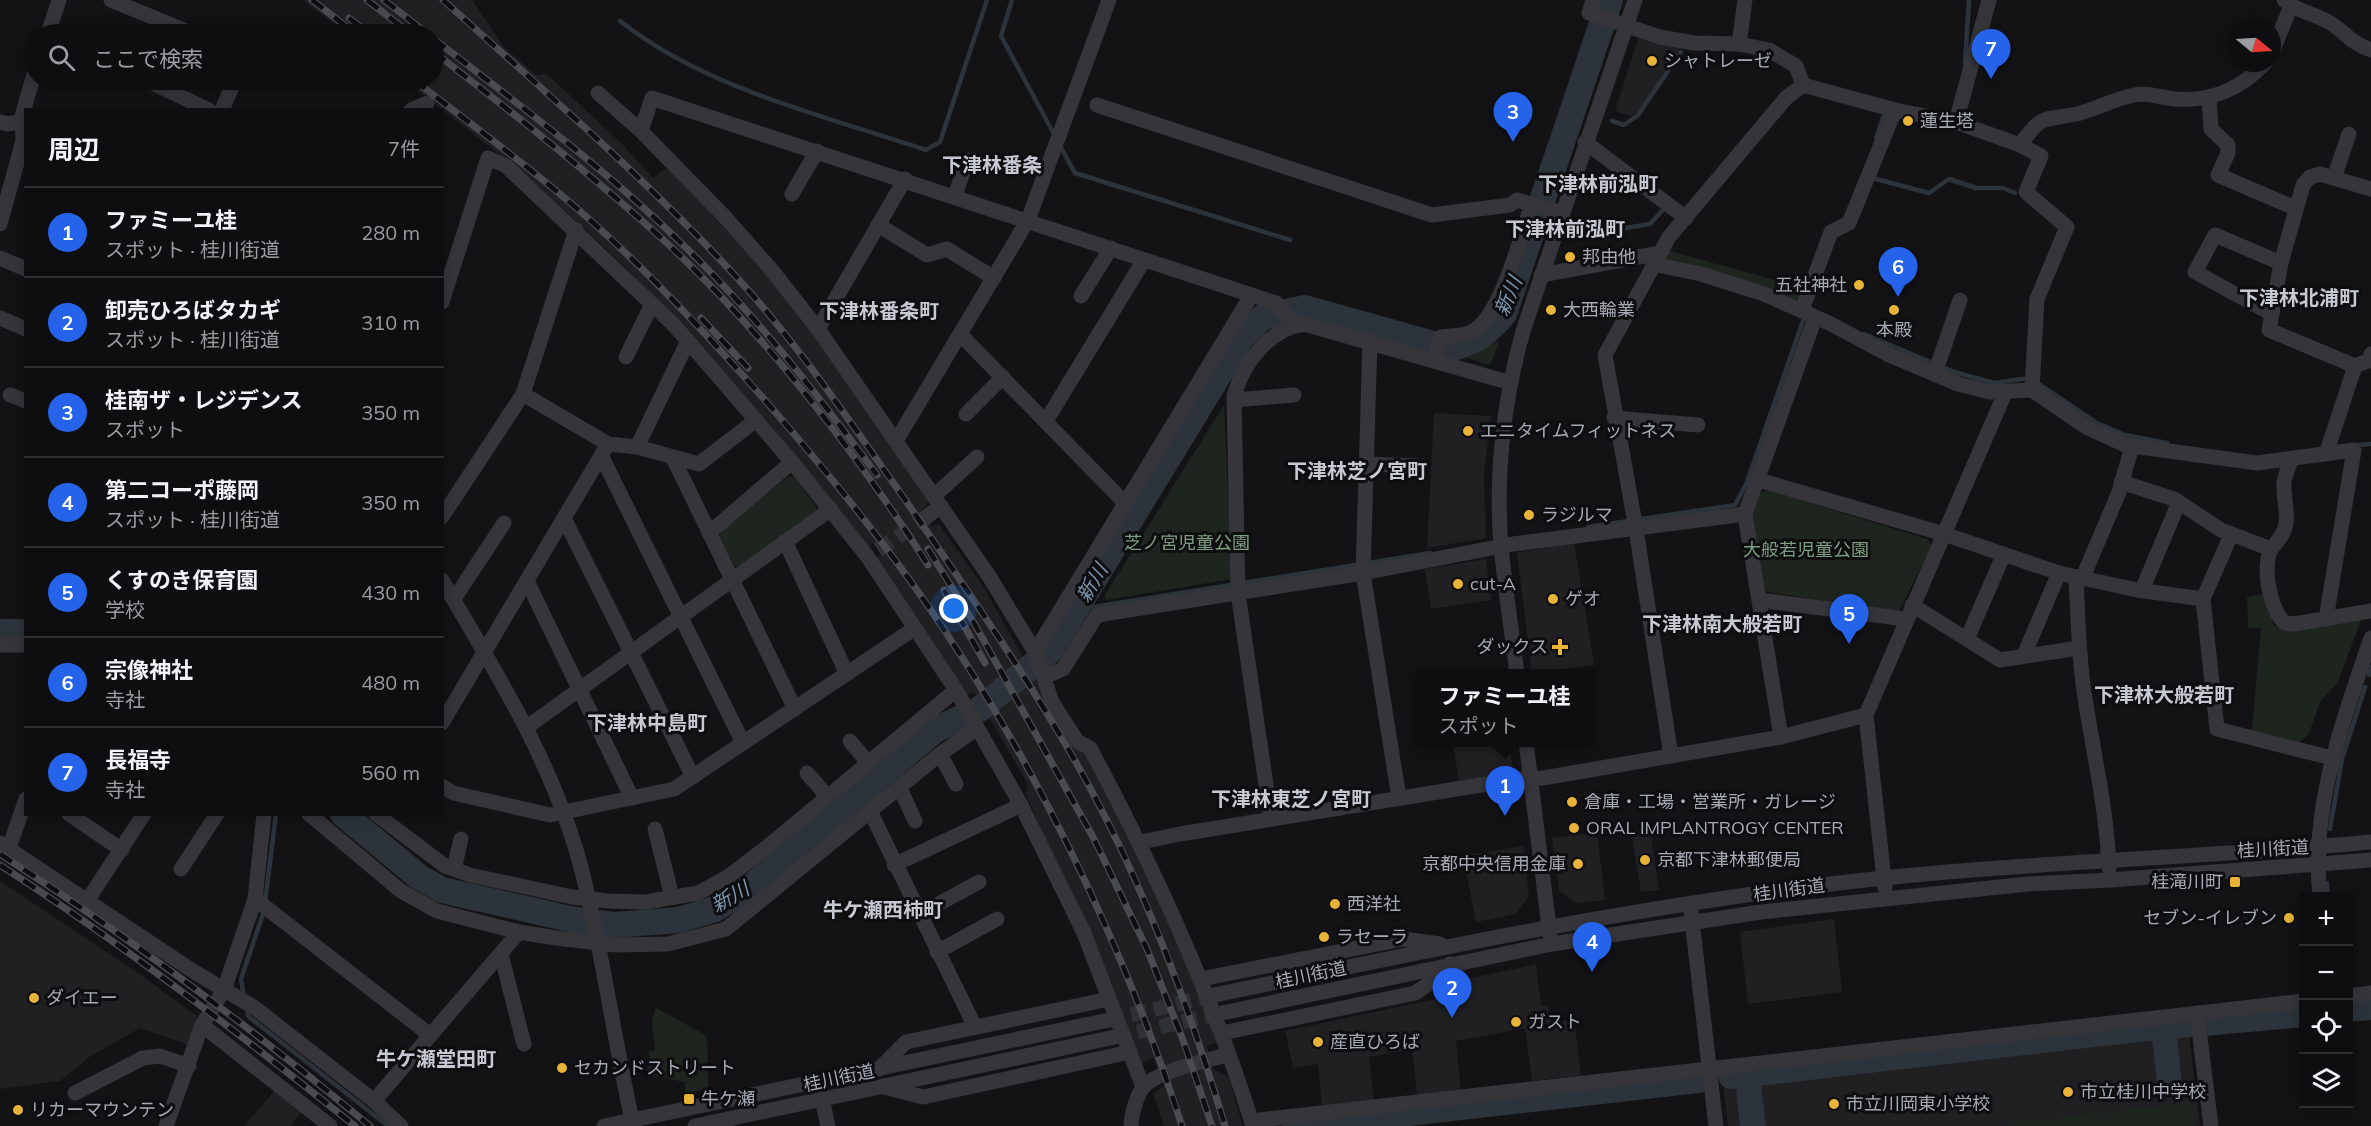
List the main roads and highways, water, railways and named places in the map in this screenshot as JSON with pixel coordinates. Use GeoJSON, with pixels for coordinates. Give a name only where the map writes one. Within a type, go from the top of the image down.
{"type":"FeatureCollection","features":[{"type":"Feature","properties":{"kind":"waterway"},"geometry":{"type":"LineString","coordinates":[[620,21],[654,45],[727,82],[807,112],[926,150],[940,142],[987,0]]}},
{"type":"Feature","properties":{"kind":"waterway"},"geometry":{"type":"LineString","coordinates":[[1012,0],[1001,36],[1055,136]]}},
{"type":"Feature","properties":{"kind":"waterway","name":"新川"},"geometry":{"type":"LineString","coordinates":[[345,816],[419,877],[442,890],[570,919],[613,925],[679,920],[715,909],[748,889],[935,730],[980,709],[1051,650],[1242,337],[1263,317],[1305,308],[1451,349],[1474,340],[1498,321],[1504,314],[1610,0]]}},
{"type":"Feature","properties":{"kind":"waterway"},"geometry":{"type":"LineString","coordinates":[[1965,63],[1969,0]]}},
{"type":"Feature","properties":{"kind":"waterway"},"geometry":{"type":"LineString","coordinates":[[1612,121],[1624,125],[1638,115],[1681,52]]}},
{"type":"Feature","properties":{"kind":"waterway"},"geometry":{"type":"LineString","coordinates":[[1876,138],[1885,112]]}},
{"type":"Feature","properties":{"kind":"waterway"},"geometry":{"type":"LineString","coordinates":[[1059,144],[1075,173],[1290,240]]}},
{"type":"Feature","properties":{"kind":"waterway"},"geometry":{"type":"LineString","coordinates":[[1872,178],[1929,193],[1949,179],[1976,188],[2003,188],[2015,193]]}},
{"type":"Feature","properties":{"kind":"waterway"},"geometry":{"type":"LineString","coordinates":[[1577,236],[1650,224],[1662,211]]}},
{"type":"Feature","properties":{"kind":"waterway"},"geometry":{"type":"LineString","coordinates":[[1588,527],[1735,505],[1747,482],[1805,315]]}},
{"type":"Feature","properties":{"kind":"waterway"},"geometry":{"type":"LineString","coordinates":[[1864,334],[1954,372],[1994,383],[2029,378]]}},
{"type":"Feature","properties":{"kind":"waterway"},"geometry":{"type":"LineString","coordinates":[[2036,382],[2097,423],[2125,435],[2167,443]]}},
{"type":"Feature","properties":{"kind":"waterway"},"geometry":{"type":"LineString","coordinates":[[2359,445],[2371,444]]}},
{"type":"Feature","properties":{"kind":"waterway"},"geometry":{"type":"LineString","coordinates":[[1075,610],[1430,553]]}},
{"type":"Feature","properties":{"kind":"waterway","name":"新川"},"geometry":{"type":"LineString","coordinates":[[0,632],[24,632]]}},
{"type":"Feature","properties":{"kind":"waterway"},"geometry":{"type":"LineString","coordinates":[[2369,675],[2371,667]]}},
{"type":"Feature","properties":{"kind":"waterway"},"geometry":{"type":"LineString","coordinates":[[2330,829],[2342,759],[2365,687]]}},
{"type":"Feature","properties":{"kind":"waterway"},"geometry":{"type":"LineString","coordinates":[[265,902],[276,816]]}},
{"type":"Feature","properties":{"kind":"waterway"},"geometry":{"type":"LineString","coordinates":[[2327,883],[2328,892]]}},
{"type":"Feature","properties":{"kind":"waterway"},"geometry":{"type":"LineString","coordinates":[[244,997],[241,979],[264,911]]}},
{"type":"Feature","properties":{"kind":"waterway"},"geometry":{"type":"LineString","coordinates":[[2353,1009],[2371,1007]]}},
{"type":"Feature","properties":{"kind":"waterway"},"geometry":{"type":"LineString","coordinates":[[247,1008],[248,1016],[388,1126]]}},
{"type":"Feature","properties":{"kind":"waterway"},"geometry":{"type":"LineString","coordinates":[[1731,1076],[2138,1029],[2299,1014]]}},
{"type":"Feature","properties":{"kind":"waterway"},"geometry":{"type":"LineString","coordinates":[[1295,1126],[1698,1080]]}},
{"type":"Feature","properties":{"kind":"tunnel"},"geometry":{"type":"LineString","coordinates":[[878,550],[925,518]]}},
{"type":"Feature","properties":{"kind":"tunnel"},"geometry":{"type":"LineString","coordinates":[[1109,1020],[1215,995]]}},
{"type":"Feature","properties":{"kind":"tunnel"},"geometry":{"type":"LineString","coordinates":[[1115,1037],[1222,1013]]}},
{"type":"Feature","properties":{"kind":"railway"},"geometry":{"type":"LineString","coordinates":[[312,0],[343,24]]}},
{"type":"Feature","properties":{"kind":"railway"},"geometry":{"type":"LineString","coordinates":[[367,0],[398,24]]}},
{"type":"Feature","properties":{"kind":"railway"},"geometry":{"type":"LineString","coordinates":[[384,0],[415,24]]}},
{"type":"Feature","properties":{"kind":"railway"},"geometry":{"type":"LineString","coordinates":[[443,0],[624,164],[753,295],[843,411],[906,501],[993,628],[1074,759],[1098,803],[1141,892],[1160,938],[1195,1031],[1225,1126]]}},
{"type":"Feature","properties":{"kind":"railway"},"geometry":{"type":"LineString","coordinates":[[349,18],[357,24]]}},
{"type":"Feature","properties":{"kind":"railway"},"geometry":{"type":"LineString","coordinates":[[444,47],[621,188],[707,269],[783,354],[877,475]]}},
{"type":"Feature","properties":{"kind":"railway"},"geometry":{"type":"LineString","coordinates":[[444,60],[631,211],[732,308],[804,391],[870,479],[928,565]]}},
{"type":"Feature","properties":{"kind":"railway"},"geometry":{"type":"LineString","coordinates":[[427,90],[569,202],[614,242],[683,310],[789,429],[902,569],[960,654],[999,717],[1070,850],[1132,987],[1182,1126]]}},
{"type":"Feature","properties":{"kind":"railway"},"geometry":{"type":"LineString","coordinates":[[701,318],[748,368]]}},
{"type":"Feature","properties":{"kind":"railway"},"geometry":{"type":"LineString","coordinates":[[928,549],[974,623],[1093,837],[1147,949],[1183,1040],[1212,1126]]}},
{"type":"Feature","properties":{"kind":"railway"},"geometry":{"type":"LineString","coordinates":[[944,590],[985,663]]}},
{"type":"Feature","properties":{"kind":"railway"},"geometry":{"type":"LineString","coordinates":[[0,854],[189,984],[370,1126]]}},
{"type":"Feature","properties":{"kind":"railway"},"geometry":{"type":"LineString","coordinates":[[0,865],[181,991],[355,1126]]}},
{"type":"Feature","properties":{"kind":"place","name":"シャトレーゼ"},"geometry":{"type":"Point","coordinates":[1652,61]}},
{"type":"Feature","properties":{"kind":"place","name":"長福寺"},"geometry":{"type":"Point","coordinates":[1991,79]}},
{"type":"Feature","properties":{"kind":"place","name":"蓮生塔"},"geometry":{"type":"Point","coordinates":[1908,121]}},
{"type":"Feature","properties":{"kind":"place","name":"桂南ザ・レジデンス"},"geometry":{"type":"Point","coordinates":[1513,142]}},
{"type":"Feature","properties":{"kind":"place","name":"邦由他"},"geometry":{"type":"Point","coordinates":[1570,257]}},
{"type":"Feature","properties":{"kind":"place","name":"五社神社"},"geometry":{"type":"Point","coordinates":[1859,285]}},
{"type":"Feature","properties":{"kind":"place","name":"宗像神社"},"geometry":{"type":"Point","coordinates":[1898,297]}},
{"type":"Feature","properties":{"kind":"place","name":"大西輪業"},"geometry":{"type":"Point","coordinates":[1551,310]}},
{"type":"Feature","properties":{"kind":"place","name":"本殿"},"geometry":{"type":"Point","coordinates":[1894,310]}},
{"type":"Feature","properties":{"kind":"place","name":"エニタイムフィットネス"},"geometry":{"type":"Point","coordinates":[1468,431]}},
{"type":"Feature","properties":{"kind":"place","name":"ラジルマ"},"geometry":{"type":"Point","coordinates":[1529,515]}},
{"type":"Feature","properties":{"kind":"place","name":"cut-A"},"geometry":{"type":"Point","coordinates":[1458,584]}},
{"type":"Feature","properties":{"kind":"place","name":"ゲオ"},"geometry":{"type":"Point","coordinates":[1553,599]}},
{"type":"Feature","properties":{"kind":"place","name":"くすのき保育園"},"geometry":{"type":"Point","coordinates":[1849,644]}},
{"type":"Feature","properties":{"kind":"place","name":"ダックス"},"geometry":{"type":"Point","coordinates":[1560,647]}},
{"type":"Feature","properties":{"kind":"place","name":"倉庫・工場・営業所・ガレージ"},"geometry":{"type":"Point","coordinates":[1572,802]}},
{"type":"Feature","properties":{"kind":"place","name":"ファミーユ桂"},"geometry":{"type":"Point","coordinates":[1505,816]}},
{"type":"Feature","properties":{"kind":"place","name":"ORAL IMPLANTROGY CENTER"},"geometry":{"type":"Point","coordinates":[1574,828]}},
{"type":"Feature","properties":{"kind":"place","name":"京都下津林郵便局"},"geometry":{"type":"Point","coordinates":[1645,860]}},
{"type":"Feature","properties":{"kind":"place","name":"京都中央信用金庫"},"geometry":{"type":"Point","coordinates":[1578,864]}},
{"type":"Feature","properties":{"kind":"place","name":"桂滝川町"},"geometry":{"type":"Point","coordinates":[2235,882]}},
{"type":"Feature","properties":{"kind":"place","name":"西洋社"},"geometry":{"type":"Point","coordinates":[1335,904]}},
{"type":"Feature","properties":{"kind":"place","name":"セブン-イレブン"},"geometry":{"type":"Point","coordinates":[2289,918]}},
{"type":"Feature","properties":{"kind":"place","name":"ラセーラ"},"geometry":{"type":"Point","coordinates":[1324,937]}},
{"type":"Feature","properties":{"kind":"place","name":"第二コーポ藤岡"},"geometry":{"type":"Point","coordinates":[1592,972]}},
{"type":"Feature","properties":{"kind":"place","name":"ダイエー"},"geometry":{"type":"Point","coordinates":[34,998]}},
{"type":"Feature","properties":{"kind":"place","name":"卸売ひろばタカギ"},"geometry":{"type":"Point","coordinates":[1452,1018]}},
{"type":"Feature","properties":{"kind":"place","name":"ガスト"},"geometry":{"type":"Point","coordinates":[1516,1022]}},
{"type":"Feature","properties":{"kind":"place","name":"産直ひろば"},"geometry":{"type":"Point","coordinates":[1318,1042]}},
{"type":"Feature","properties":{"kind":"place","name":"セカンドストリート"},"geometry":{"type":"Point","coordinates":[562,1068]}},
{"type":"Feature","properties":{"kind":"place","name":"市立桂川中学校"},"geometry":{"type":"Point","coordinates":[2068,1092]}},
{"type":"Feature","properties":{"kind":"place","name":"牛ケ瀬"},"geometry":{"type":"Point","coordinates":[689,1099]}},
{"type":"Feature","properties":{"kind":"place","name":"市立川岡東小学校"},"geometry":{"type":"Point","coordinates":[1834,1104]}},
{"type":"Feature","properties":{"kind":"place","name":"リカーマウンテン"},"geometry":{"type":"Point","coordinates":[18,1110]}},
{"type":"Feature","properties":{"kind":"district","name":"下津林番条"},"geometry":{"type":"Point","coordinates":[992,165]}},
{"type":"Feature","properties":{"kind":"district","name":"下津林前泓町"},"geometry":{"type":"Point","coordinates":[1598,184]}},
{"type":"Feature","properties":{"kind":"district","name":"下津林前泓町"},"geometry":{"type":"Point","coordinates":[1565,229]}},
{"type":"Feature","properties":{"kind":"district","name":"下津林北浦町"},"geometry":{"type":"Point","coordinates":[2299,298]}},
{"type":"Feature","properties":{"kind":"district","name":"下津林番条町"},"geometry":{"type":"Point","coordinates":[879,311]}},
{"type":"Feature","properties":{"kind":"district","name":"下津林芝ノ宮町"},"geometry":{"type":"Point","coordinates":[1357,471]}},
{"type":"Feature","properties":{"kind":"district","name":"下津林南大般若町"},"geometry":{"type":"Point","coordinates":[1722,624]}},
{"type":"Feature","properties":{"kind":"district","name":"下津林大般若町"},"geometry":{"type":"Point","coordinates":[2164,695]}},
{"type":"Feature","properties":{"kind":"district","name":"下津林中島町"},"geometry":{"type":"Point","coordinates":[647,723]}},
{"type":"Feature","properties":{"kind":"district","name":"下津林東芝ノ宮町"},"geometry":{"type":"Point","coordinates":[1291,799]}},
{"type":"Feature","properties":{"kind":"district","name":"牛ケ瀬西柿町"},"geometry":{"type":"Point","coordinates":[883,910]}},
{"type":"Feature","properties":{"kind":"district","name":"牛ケ瀬堂田町"},"geometry":{"type":"Point","coordinates":[436,1059]}},
{"type":"Feature","properties":{"kind":"park label","name":"芝ノ宮児童公園"},"geometry":{"type":"Point","coordinates":[1187,543]}},
{"type":"Feature","properties":{"kind":"park label","name":"大般若児童公園"},"geometry":{"type":"Point","coordinates":[1806,550]}}]}
